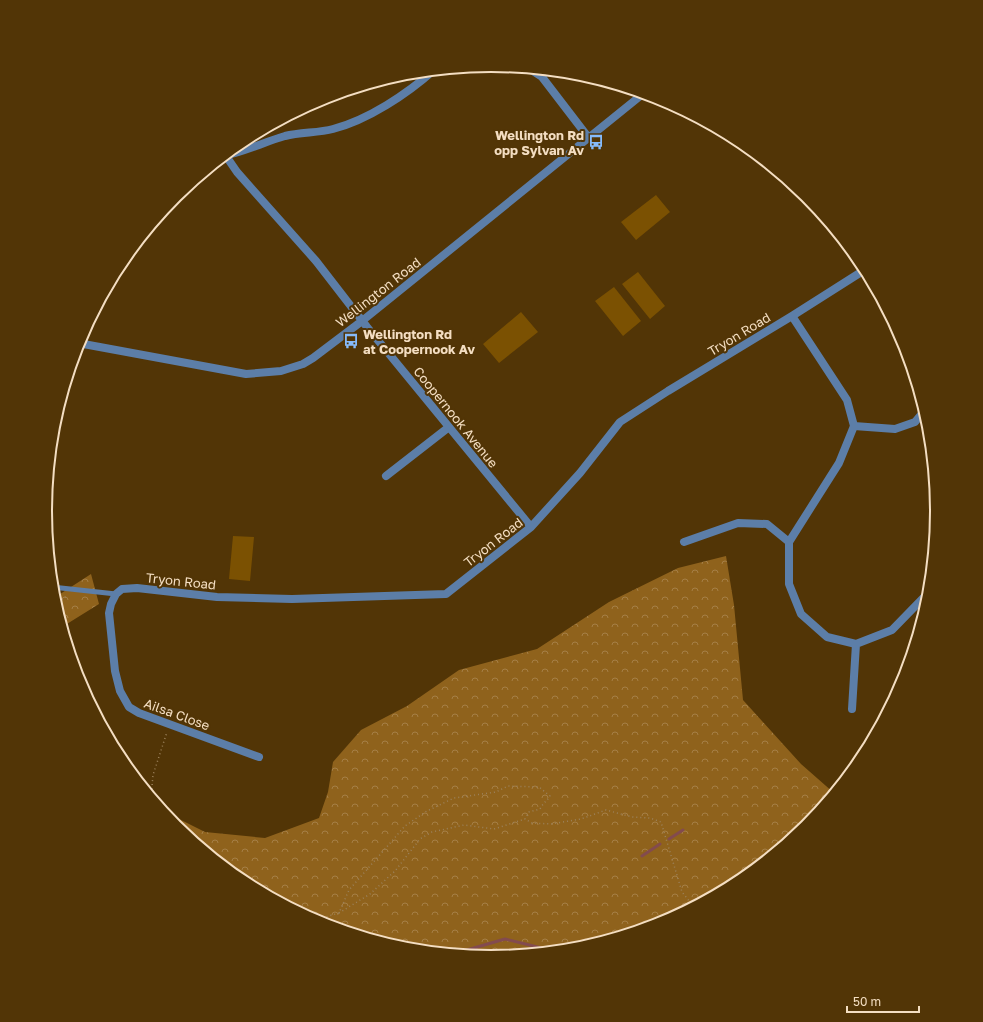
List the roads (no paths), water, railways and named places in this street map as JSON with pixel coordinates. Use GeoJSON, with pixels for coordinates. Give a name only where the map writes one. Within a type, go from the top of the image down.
{"type":"FeatureCollection","features":[{"type":"Feature","properties":{"kind":"street"},"geometry":{"type":"LineString","coordinates":[[537,74],[542,77],[588,137]]}},
{"type":"Feature","properties":{"kind":"street"},"geometry":{"type":"LineString","coordinates":[[240,151],[286,136],[333,129],[344,125],[398,98],[426,76]]}},
{"type":"Feature","properties":{"kind":"street","name":"Wellington Road"},"geometry":{"type":"LineString","coordinates":[[85,344],[246,374],[282,371],[303,364],[362,321],[639,97]]}},
{"type":"Feature","properties":{"kind":"street","name":"Coopernook Avenue"},"geometry":{"type":"LineString","coordinates":[[227,160],[316,261],[362,321],[531,527]]}},
{"type":"Feature","properties":{"kind":"street","name":"Tryon Road"},"geometry":{"type":"LineString","coordinates":[[116,594],[122,589],[137,588],[217,597],[292,599],[446,594],[531,527],[580,473],[620,422],[860,273]]}},
{"type":"Feature","properties":{"kind":"street"},"geometry":{"type":"LineString","coordinates":[[792,316],[847,400],[854,426],[839,462],[789,542],[789,584],[801,614],[827,637],[856,644],[892,630],[923,599]]}},
{"type":"Feature","properties":{"kind":"street"},"geometry":{"type":"LineString","coordinates":[[854,426],[895,429],[915,422],[921,415]]}},
{"type":"Feature","properties":{"kind":"street"},"geometry":{"type":"LineString","coordinates":[[386,476],[449,427]]}},
{"type":"Feature","properties":{"kind":"street"},"geometry":{"type":"LineString","coordinates":[[684,542],[738,523],[767,524],[789,542]]}},
{"type":"Feature","properties":{"kind":"street","name":"Ailsa Close"},"geometry":{"type":"LineString","coordinates":[[116,594],[111,604],[110,613],[116,671],[120,691],[129,707],[139,713],[169,725],[259,757]]}},
{"type":"Feature","properties":{"kind":"street"},"geometry":{"type":"LineString","coordinates":[[852,709],[856,644]]}},
{"type":"Feature","properties":{"kind":"lane","name":"Tryon Road"},"geometry":{"type":"LineString","coordinates":[[59,588],[116,594]]}},
{"type":"Feature","properties":{"kind":"waterway"},"geometry":{"type":"LineString","coordinates":[[669,839],[683,830]]}},
{"type":"Feature","properties":{"kind":"waterway"},"geometry":{"type":"LineString","coordinates":[[642,856],[660,844]]}},
{"type":"Feature","properties":{"kind":"waterway"},"geometry":{"type":"LineString","coordinates":[[467,950],[505,939],[541,948]]}},
{"type":"Feature","properties":{"kind":"place","name":"Wellington Rd opp Sylvan Av"},"geometry":{"type":"Point","coordinates":[596,142]}},
{"type":"Feature","properties":{"kind":"place","name":"Wellington Rd at Coopernook Av"},"geometry":{"type":"Point","coordinates":[351,341]}}]}
